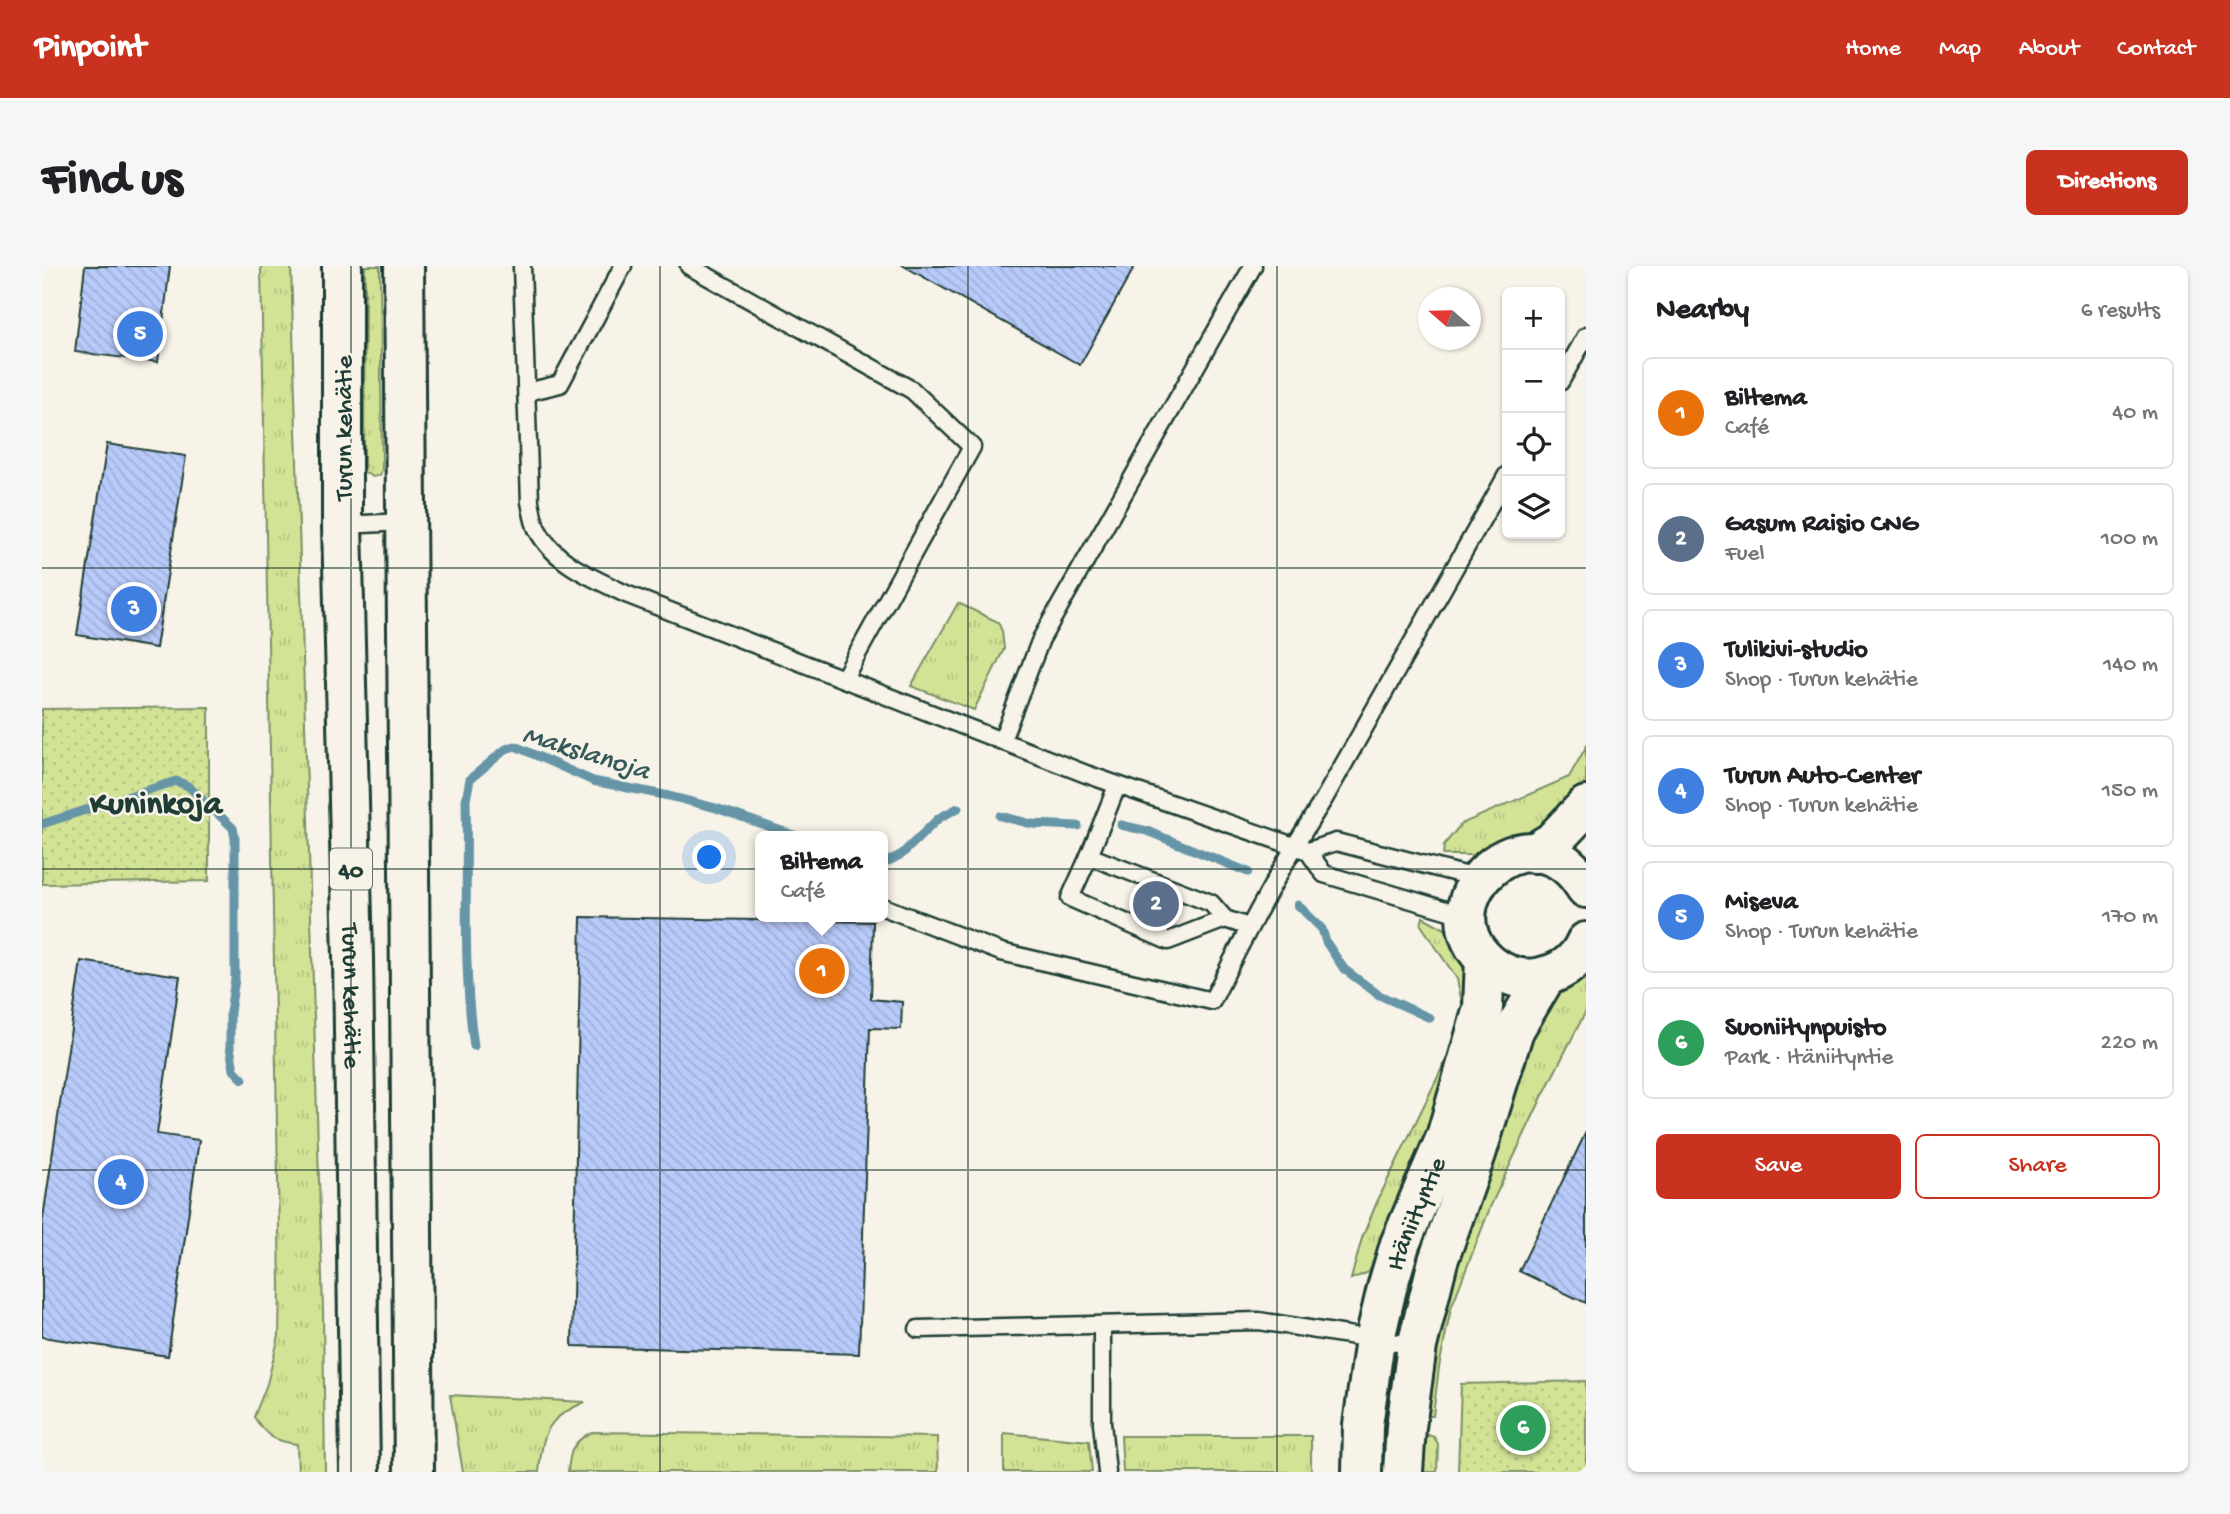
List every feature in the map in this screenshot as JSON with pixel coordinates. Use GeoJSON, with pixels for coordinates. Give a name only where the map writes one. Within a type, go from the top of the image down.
{"type":"FeatureCollection","features":[{"type":"Feature","properties":{"kind":"main road","name":"Turun kehätie"},"geometry":{"type":"LineString","coordinates":[[342,266],[342,525],[353,958],[360,1472]]}},
{"type":"Feature","properties":{"kind":"main road","name":"40"},"geometry":{"type":"LineString","coordinates":[[404,266],[414,1472]]}},
{"type":"Feature","properties":{"kind":"main road"},"geometry":{"type":"LineString","coordinates":[[405,379],[420,266]]}},
{"type":"Feature","properties":{"kind":"main road"},"geometry":{"type":"LineString","coordinates":[[1534,853],[1552,842],[1586,806]]}},
{"type":"Feature","properties":{"kind":"main road"},"geometry":{"type":"LineString","coordinates":[[1585,947],[1561,971],[1530,979],[1513,977],[1485,960],[1473,943],[1467,922],[1468,904],[1479,879],[1500,860],[1514,855],[1534,853],[1550,856],[1577,874],[1586,888]]}},
{"type":"Feature","properties":{"kind":"main road","name":"Itäniityntie"},"geometry":{"type":"LineString","coordinates":[[1362,1472],[1363,1425],[1375,1339],[1387,1288],[1401,1244],[1446,1138],[1483,1008],[1485,960]]}},
{"type":"Feature","properties":{"kind":"main road","name":"Itäniityntie"},"geometry":{"type":"LineString","coordinates":[[1404,1472],[1406,1427],[1417,1346],[1438,1261],[1476,1154],[1514,1030],[1546,976]]}},
{"type":"Feature","properties":{"kind":"lane"},"geometry":{"type":"LineString","coordinates":[[522,266],[530,502],[537,528],[553,551],[568,564],[626,594],[1117,786],[1301,849],[1324,874],[1468,916]]}},
{"type":"Feature","properties":{"kind":"lane"},"geometry":{"type":"LineString","coordinates":[[527,393],[560,384],[623,266]]}},
{"type":"Feature","properties":{"kind":"lane"},"geometry":{"type":"LineString","coordinates":[[689,266],[912,390],[972,447],[844,678]]}},
{"type":"Feature","properties":{"kind":"lane"},"geometry":{"type":"LineString","coordinates":[[1002,740],[1041,639],[1253,266]]}},
{"type":"Feature","properties":{"kind":"lane"},"geometry":{"type":"LineString","coordinates":[[1565,373],[1586,336]]}},
{"type":"Feature","properties":{"kind":"lane"},"geometry":{"type":"LineString","coordinates":[[888,909],[1000,952],[1212,1001],[1250,927],[1301,849],[1330,788],[1506,476]]}},
{"type":"Feature","properties":{"kind":"lane"},"geometry":{"type":"LineString","coordinates":[[342,525],[405,522]]}},
{"type":"Feature","properties":{"kind":"lane"},"geometry":{"type":"LineString","coordinates":[[1117,786],[1070,898],[1168,941],[1225,919]]}},
{"type":"Feature","properties":{"kind":"lane"},"geometry":{"type":"LineString","coordinates":[[1301,849],[1336,842],[1479,879]]}},
{"type":"Feature","properties":{"kind":"lane"},"geometry":{"type":"LineString","coordinates":[[1089,856],[1211,903],[1225,919],[1250,927]]}},
{"type":"Feature","properties":{"kind":"lane"},"geometry":{"type":"LineString","coordinates":[[918,1329],[1259,1321],[1417,1346]]}},
{"type":"Feature","properties":{"kind":"lane"},"geometry":{"type":"LineString","coordinates":[[1102,1325],[1102,1423],[1107,1472]]}},
{"type":"Feature","properties":{"kind":"green space"},"geometry":{"type":"Polygon","coordinates":[[[261,266],[291,266],[323,1310],[325,1472],[298,1472],[297,1444],[272,1437],[254,1417],[267,1384],[279,1336],[280,1286],[261,266]]]}},
{"type":"Feature","properties":{"kind":"green space"},"geometry":{"type":"Polygon","coordinates":[[[365,266],[380,266],[382,469],[380,475],[373,477],[364,472],[365,266]]]}},
{"type":"Feature","properties":{"kind":"green space"},"geometry":{"type":"Polygon","coordinates":[[[958,603],[998,622],[1002,631],[1004,649],[974,710],[911,686],[958,603]]]}},
{"type":"Feature","properties":{"kind":"green space"},"geometry":{"type":"Polygon","coordinates":[[[209,707],[209,881],[42,884],[42,709],[209,707]]]}},
{"type":"Feature","properties":{"kind":"green space"},"geometry":{"type":"Polygon","coordinates":[[[1586,747],[1586,789],[1570,810],[1524,837],[1476,855],[1443,855],[1444,845],[1461,824],[1569,777],[1586,747]]]}},
{"type":"Feature","properties":{"kind":"green space"},"geometry":{"type":"Polygon","coordinates":[[[1423,917],[1447,930],[1467,959],[1477,986],[1451,1075],[1402,1185],[1369,1272],[1351,1279],[1362,1238],[1377,1202],[1446,1060],[1464,1013],[1457,979],[1421,925],[1423,917]]]}},
{"type":"Feature","properties":{"kind":"green space"},"geometry":{"type":"Polygon","coordinates":[[[1586,977],[1586,1011],[1492,1203],[1451,1308],[1439,1367],[1433,1416],[1424,1416],[1439,1308],[1510,1079],[1548,998],[1586,977]]]}},
{"type":"Feature","properties":{"kind":"green space"},"geometry":{"type":"Polygon","coordinates":[[[1586,1381],[1586,1472],[1458,1472],[1461,1384],[1586,1381]]]}},
{"type":"Feature","properties":{"kind":"green space"},"geometry":{"type":"Polygon","coordinates":[[[450,1395],[585,1402],[562,1414],[549,1428],[542,1446],[539,1472],[463,1472],[450,1395]]]}},
{"type":"Feature","properties":{"kind":"green space"},"geometry":{"type":"Polygon","coordinates":[[[592,1432],[937,1437],[938,1472],[568,1472],[573,1448],[580,1439],[592,1432]]]}},
{"type":"Feature","properties":{"kind":"green space"},"geometry":{"type":"Polygon","coordinates":[[[1004,1433],[1089,1441],[1092,1472],[1004,1472],[1004,1433]]]}},
{"type":"Feature","properties":{"kind":"green space"},"geometry":{"type":"Polygon","coordinates":[[[1428,1435],[1434,1437],[1438,1444],[1437,1472],[1423,1472],[1424,1440],[1428,1435]]]}},
{"type":"Feature","properties":{"kind":"green space"},"geometry":{"type":"Polygon","coordinates":[[[1121,1436],[1311,1436],[1311,1472],[1123,1472],[1121,1436]]]}},
{"type":"Feature","properties":{"kind":"building"},"geometry":{"type":"Polygon","coordinates":[[[85,266],[170,266],[158,362],[75,352],[85,266]]]}},
{"type":"Feature","properties":{"kind":"building"},"geometry":{"type":"Polygon","coordinates":[[[904,266],[1135,266],[1080,365],[904,266]]]}},
{"type":"Feature","properties":{"kind":"building"},"geometry":{"type":"Polygon","coordinates":[[[107,444],[186,456],[156,648],[77,635],[107,444]]]}},
{"type":"Feature","properties":{"kind":"building"},"geometry":{"type":"Polygon","coordinates":[[[581,917],[873,922],[871,999],[902,1002],[901,1029],[870,1028],[859,1354],[572,1346],[581,917]]]}},
{"type":"Feature","properties":{"kind":"building"},"geometry":{"type":"Polygon","coordinates":[[[81,961],[180,976],[157,1134],[199,1140],[168,1356],[42,1337],[42,1225],[81,961]]]}},
{"type":"Feature","properties":{"kind":"building"},"geometry":{"type":"Polygon","coordinates":[[[1586,1132],[1586,1303],[1519,1271],[1586,1132]]]}},
{"type":"Feature","properties":{"kind":"waterway","name":"Makslanoja"},"geometry":{"type":"LineString","coordinates":[[474,1046],[468,985],[466,800],[470,779],[506,749],[515,746],[593,781],[716,808],[782,831]]}},
{"type":"Feature","properties":{"kind":"waterway","name":"Makslanoja"},"geometry":{"type":"LineString","coordinates":[[42,824],[176,781],[188,786],[233,828],[235,979],[230,1012],[230,1047],[234,1070],[243,1079]]}},
{"type":"Feature","properties":{"kind":"waterway","name":"Makslanoja"},"geometry":{"type":"LineString","coordinates":[[888,861],[902,854],[939,818],[958,808]]}},
{"type":"Feature","properties":{"kind":"waterway","name":"Makslanoja"},"geometry":{"type":"LineString","coordinates":[[1000,816],[1032,824],[1078,826]]}},
{"type":"Feature","properties":{"kind":"waterway","name":"Makslanoja"},"geometry":{"type":"LineString","coordinates":[[1121,825],[1147,831],[1248,872]]}},
{"type":"Feature","properties":{"kind":"waterway","name":"Makslanoja"},"geometry":{"type":"LineString","coordinates":[[1298,905],[1322,929],[1326,942],[1344,969],[1379,995],[1430,1018]]}},
{"type":"Feature","properties":{"kind":"place","name":"Miseva"},"geometry":{"type":"Point","coordinates":[140,334]}},
{"type":"Feature","properties":{"kind":"place","name":"Tulikivi-studio"},"geometry":{"type":"Point","coordinates":[134,609]}},
{"type":"Feature","properties":{"kind":"place","name":"Gasum Raisio CNG"},"geometry":{"type":"Point","coordinates":[1156,904]}},
{"type":"Feature","properties":{"kind":"place","name":"Biltema"},"geometry":{"type":"Point","coordinates":[822,971]}},
{"type":"Feature","properties":{"kind":"place","name":"Turun Auto-Center"},"geometry":{"type":"Point","coordinates":[121,1182]}},
{"type":"Feature","properties":{"kind":"place","name":"Suoniitynpuisto"},"geometry":{"type":"Point","coordinates":[1523,1428]}},
{"type":"Feature","properties":{"kind":"district","name":"Kuninkoja"},"geometry":{"type":"Point","coordinates":[156,800]}}]}
